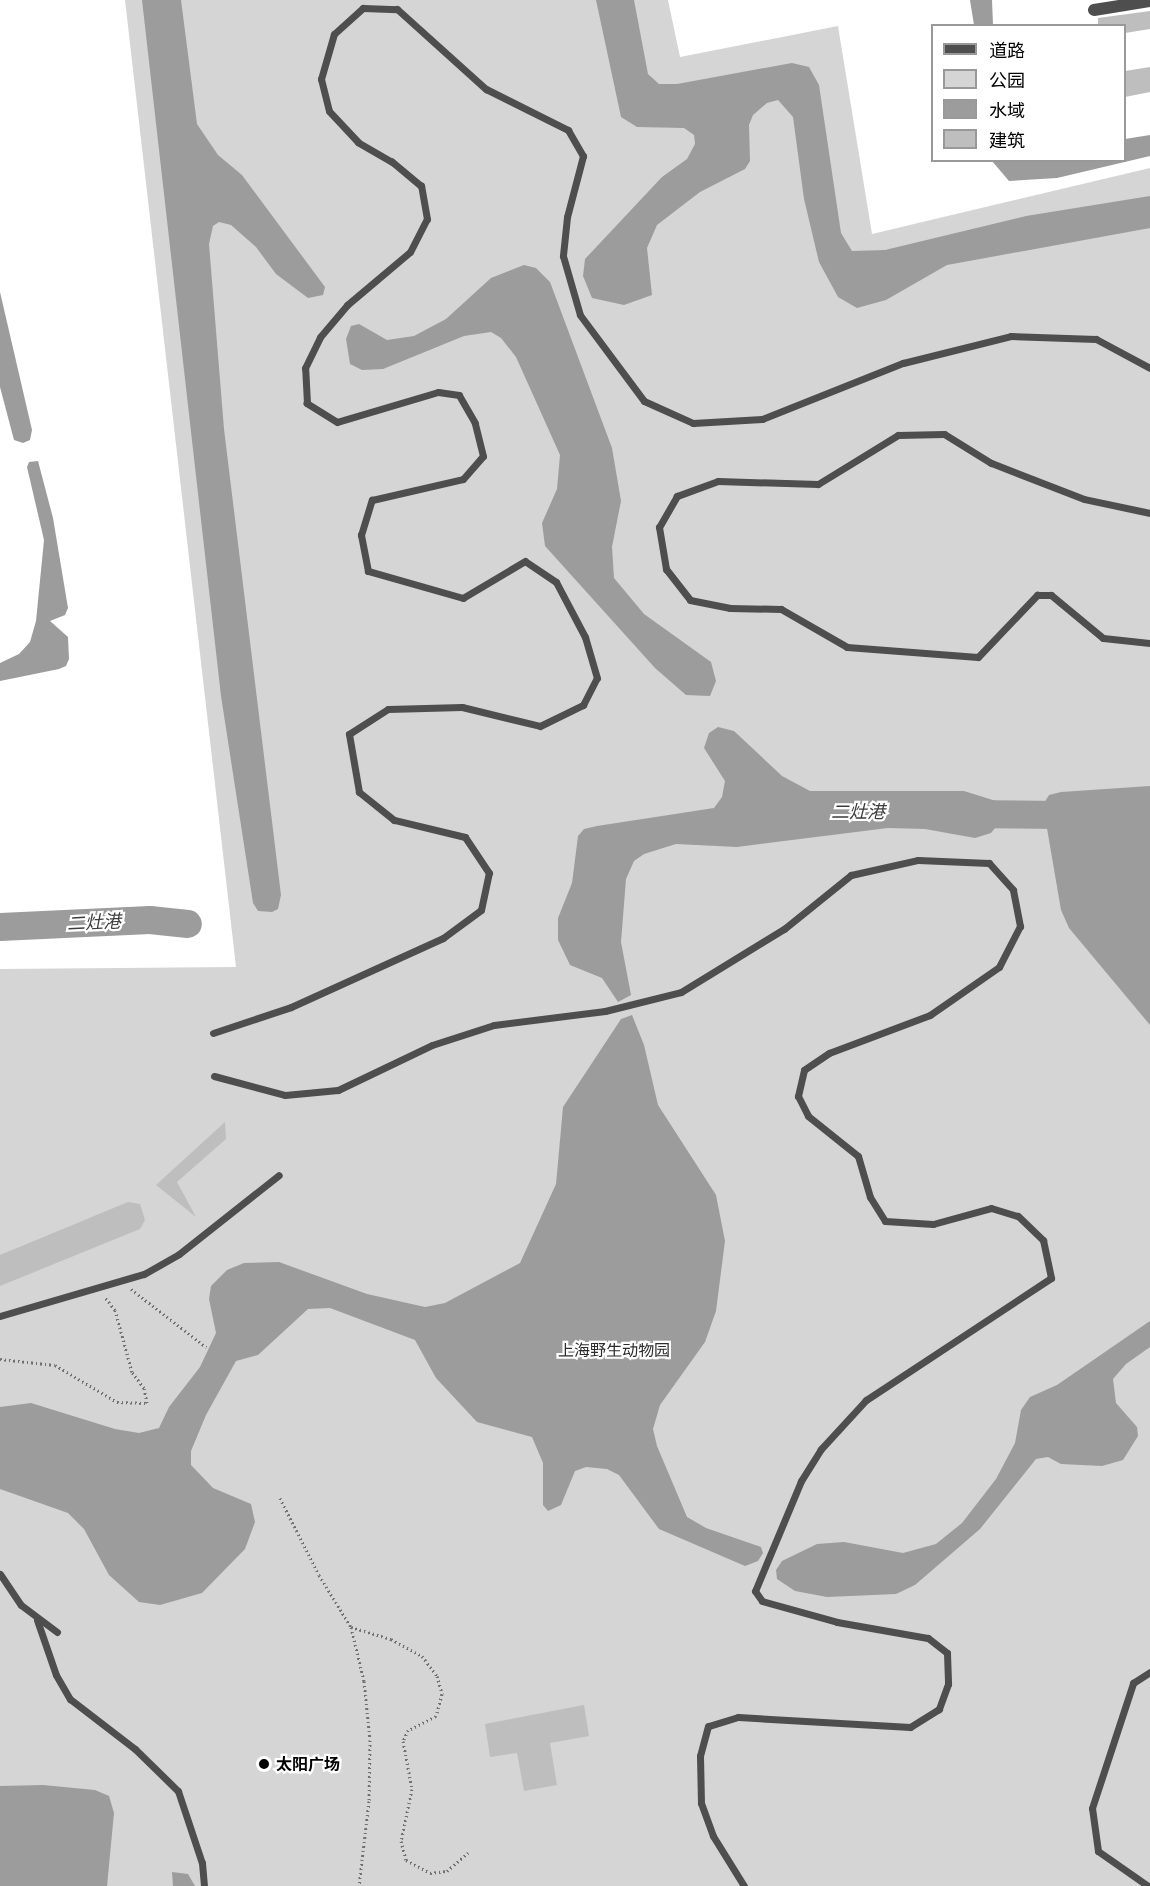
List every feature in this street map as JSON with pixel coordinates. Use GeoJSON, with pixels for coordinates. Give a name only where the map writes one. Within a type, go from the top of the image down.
{"type":"FeatureCollection","features":[{"type":"Feature","properties":{"kind":"street"},"geometry":{"type":"LineString","coordinates":[[1094,10],[1150,1]]}},
{"type":"Feature","properties":{"kind":"lane"},"geometry":{"type":"LineString","coordinates":[[213,1034],[291,1007],[443,938],[482,909],[489,873],[465,837],[394,820],[359,792],[349,734],[388,709],[462,707],[540,726],[583,705],[597,678],[585,637],[556,582],[525,561],[463,598],[368,571],[361,535],[372,500],[463,479],[483,456],[475,423],[459,395],[438,392],[337,422],[307,403],[304,368],[320,338],[347,304],[410,252],[427,219],[421,186],[392,162],[358,142],[329,111],[321,79],[334,34],[363,8],[397,9],[486,89],[568,130],[583,156],[567,217],[563,256],[580,315],[644,401],[683,419],[693,423],[762,418],[903,363],[1011,336],[1096,339],[1150,368]]}},
{"type":"Feature","properties":{"kind":"lane"},"geometry":{"type":"LineString","coordinates":[[1150,513],[1084,498],[1022,475],[992,463],[944,434],[898,435],[818,484],[718,481],[678,496],[659,527],[666,569],[690,600],[730,608],[782,609],[847,647],[978,657],[1037,595],[1051,595],[1103,638],[1150,643]]}},
{"type":"Feature","properties":{"kind":"lane"},"geometry":{"type":"LineString","coordinates":[[214,1076],[285,1095],[338,1090],[432,1045],[494,1024],[605,1011],[681,992],[784,929],[851,875],[918,860],[989,863],[1013,890],[1020,926],[999,967],[930,1015],[828,1053],[804,1070],[798,1096],[808,1116],[858,1156],[870,1197],[885,1221],[933,1224],[991,1208],[1018,1216],[1043,1240],[1051,1278],[866,1400],[821,1449],[801,1480],[755,1591],[762,1601],[837,1623],[928,1638],[947,1653],[948,1684],[939,1709],[910,1727],[738,1717],[708,1726],[700,1756],[701,1803],[713,1836],[744,1886]]}},
{"type":"Feature","properties":{"kind":"lane"},"geometry":{"type":"LineString","coordinates":[[0,1316],[122,1282],[179,1254],[279,1175]]}},
{"type":"Feature","properties":{"kind":"lane"},"geometry":{"type":"LineString","coordinates":[[0,1574],[5,1586],[37,1620],[57,1632]]}},
{"type":"Feature","properties":{"kind":"lane"},"geometry":{"type":"LineString","coordinates":[[37,1620],[53,1668],[70,1699],[135,1749],[178,1791],[202,1863],[204,1886]]}},
{"type":"Feature","properties":{"kind":"lane"},"geometry":{"type":"LineString","coordinates":[[1148,1886],[1098,1851],[1092,1808],[1133,1683],[1150,1672]]}},
{"type":"Feature","properties":{"kind":"path"},"geometry":{"type":"LineString","coordinates":[[122,1282],[206,1347]]}},
{"type":"Feature","properties":{"kind":"path"},"geometry":{"type":"LineString","coordinates":[[0,1359],[55,1365],[117,1402],[147,1403],[144,1388],[132,1371],[115,1310],[99,1289]]}},
{"type":"Feature","properties":{"kind":"path"},"geometry":{"type":"LineString","coordinates":[[280,1498],[318,1575],[351,1627],[364,1681],[370,1740],[369,1801],[359,1886]]}},
{"type":"Feature","properties":{"kind":"path"},"geometry":{"type":"LineString","coordinates":[[351,1627],[391,1640],[422,1656],[437,1676],[442,1694],[436,1716],[408,1730],[403,1741],[412,1789],[403,1821],[401,1841],[406,1860],[415,1868],[438,1872],[447,1871],[468,1853]]}},
{"type":"Feature","properties":{"kind":"green space","name":"上海野生动物园"},"geometry":{"type":"Polygon","coordinates":[[[125,0],[668,0],[680,57],[838,26],[872,234],[1150,168],[1150,1886],[0,1886],[0,969],[236,967],[125,0]]]}},
{"type":"Feature","properties":{"kind":"water"},"geometry":{"type":"Polygon","coordinates":[[[142,0],[181,0],[197,124],[218,155],[242,175],[325,287],[323,295],[308,298],[276,274],[256,247],[231,225],[219,222],[213,226],[209,244],[224,429],[281,895],[278,909],[272,912],[258,911],[253,903],[221,696],[142,0]]]}},
{"type":"Feature","properties":{"kind":"water"},"geometry":{"type":"Polygon","coordinates":[[[596,0],[634,0],[648,74],[659,84],[677,84],[792,63],[809,67],[819,85],[841,233],[852,251],[885,250],[1026,216],[1150,196],[1150,228],[947,265],[886,300],[857,308],[838,297],[819,262],[804,199],[793,117],[778,100],[767,103],[753,115],[749,125],[750,161],[745,169],[700,192],[657,225],[647,248],[652,295],[624,305],[592,298],[583,276],[585,259],[662,177],[687,159],[695,144],[694,135],[684,128],[637,127],[621,117],[596,0]]]}},
{"type":"Feature","properties":{"kind":"water"},"geometry":{"type":"Polygon","coordinates":[[[970,0],[992,0],[993,24],[974,24],[970,0]]]}},
{"type":"Feature","properties":{"kind":"water"},"geometry":{"type":"Polygon","coordinates":[[[1150,135],[1150,156],[1126,162],[1126,139],[1150,135]]]}},
{"type":"Feature","properties":{"kind":"water"},"geometry":{"type":"Polygon","coordinates":[[[993,162],[1125,162],[1057,178],[1009,181],[993,162]]]}},
{"type":"Feature","properties":{"kind":"water"},"geometry":{"type":"Polygon","coordinates":[[[524,265],[536,268],[550,282],[612,448],[621,501],[612,547],[614,578],[644,614],[711,662],[716,681],[710,696],[686,695],[655,668],[545,546],[542,523],[557,489],[560,455],[516,357],[501,338],[491,332],[464,336],[383,369],[362,370],[350,364],[346,339],[351,326],[359,324],[387,340],[414,336],[446,319],[491,278],[524,265]]]}},
{"type":"Feature","properties":{"kind":"water"},"geometry":{"type":"Polygon","coordinates":[[[0,292],[32,430],[30,440],[23,443],[14,440],[0,387],[0,292]]]}},
{"type":"Feature","properties":{"kind":"water"},"geometry":{"type":"Polygon","coordinates":[[[38,461],[53,518],[68,608],[65,615],[50,621],[68,637],[69,659],[66,666],[59,669],[0,681],[0,663],[19,654],[30,642],[36,621],[44,540],[27,467],[29,462],[38,461]]]}},
{"type":"Feature","properties":{"kind":"water"},"geometry":{"type":"Polygon","coordinates":[[[718,727],[734,731],[782,776],[810,791],[964,791],[996,801],[1007,811],[991,833],[975,838],[925,829],[888,828],[737,847],[676,844],[644,854],[634,861],[626,879],[621,942],[631,995],[618,1002],[602,978],[570,965],[558,940],[558,918],[572,883],[578,836],[584,829],[597,826],[714,808],[722,797],[725,781],[704,748],[709,733],[718,727]]]}},
{"type":"Feature","properties":{"kind":"water"},"geometry":{"type":"Polygon","coordinates":[[[1150,786],[1150,1025],[1069,928],[1061,910],[1043,805],[1049,795],[1061,792],[1150,786]]]}},
{"type":"Feature","properties":{"kind":"water"},"geometry":{"type":"Polygon","coordinates":[[[632,1015],[644,1045],[658,1105],[716,1195],[725,1241],[716,1311],[705,1342],[660,1405],[653,1429],[657,1446],[687,1517],[706,1528],[761,1547],[763,1553],[758,1561],[745,1566],[659,1529],[619,1475],[607,1469],[586,1467],[575,1471],[561,1505],[548,1511],[543,1505],[543,1463],[532,1437],[477,1422],[436,1378],[415,1340],[330,1308],[308,1309],[258,1355],[236,1361],[206,1415],[191,1451],[191,1465],[213,1488],[251,1504],[255,1522],[245,1549],[202,1593],[160,1605],[139,1602],[109,1575],[84,1529],[68,1513],[0,1489],[0,1407],[31,1403],[115,1429],[139,1433],[159,1428],[169,1407],[200,1367],[216,1333],[209,1299],[211,1286],[227,1270],[244,1263],[279,1262],[367,1294],[425,1307],[445,1303],[520,1263],[556,1184],[563,1107],[621,1019],[632,1015]]]}},
{"type":"Feature","properties":{"kind":"water"},"geometry":{"type":"Polygon","coordinates":[[[1150,1321],[1150,1347],[1126,1364],[1113,1379],[1116,1403],[1137,1427],[1138,1436],[1123,1460],[1102,1466],[1061,1464],[1048,1457],[1036,1459],[980,1529],[915,1585],[896,1594],[827,1597],[795,1591],[777,1579],[776,1570],[782,1561],[817,1544],[844,1542],[903,1553],[936,1544],[962,1523],[996,1479],[1015,1443],[1021,1410],[1030,1397],[1057,1385],[1150,1321]]]}},
{"type":"Feature","properties":{"kind":"water"},"geometry":{"type":"Polygon","coordinates":[[[43,1785],[95,1790],[109,1796],[114,1813],[107,1886],[0,1886],[0,1786],[43,1785]]]}},
{"type":"Feature","properties":{"kind":"water"},"geometry":{"type":"Polygon","coordinates":[[[172,1872],[188,1874],[195,1886],[173,1886],[172,1872]]]}},
{"type":"Feature","properties":{"kind":"building"},"geometry":{"type":"Polygon","coordinates":[[[1150,11],[1150,29],[1126,33],[1126,24],[1098,24],[1098,18],[1150,11]]]}},
{"type":"Feature","properties":{"kind":"building"},"geometry":{"type":"Polygon","coordinates":[[[1150,67],[1150,92],[1126,97],[1126,71],[1150,67]]]}},
{"type":"Feature","properties":{"kind":"building"},"geometry":{"type":"Polygon","coordinates":[[[225,1122],[226,1139],[177,1182],[196,1217],[156,1185],[225,1122]]]}},
{"type":"Feature","properties":{"kind":"building"},"geometry":{"type":"Polygon","coordinates":[[[128,1202],[140,1204],[145,1220],[140,1229],[0,1286],[0,1255],[128,1202]]]}},
{"type":"Feature","properties":{"kind":"building"},"geometry":{"type":"Polygon","coordinates":[[[584,1705],[589,1736],[550,1743],[557,1785],[524,1791],[517,1753],[490,1757],[485,1724],[584,1705]]]}},
{"type":"Feature","properties":{"kind":"waterway","name":"二灶港"},"geometry":{"type":"LineString","coordinates":[[967,814],[1150,816]]}},
{"type":"Feature","properties":{"kind":"waterway","name":"二灶港"},"geometry":{"type":"LineString","coordinates":[[0,927],[150,920],[188,924]]}},
{"type":"Feature","properties":{"kind":"place","name":"太阳广场"},"geometry":{"type":"Point","coordinates":[264,1764]}}]}
